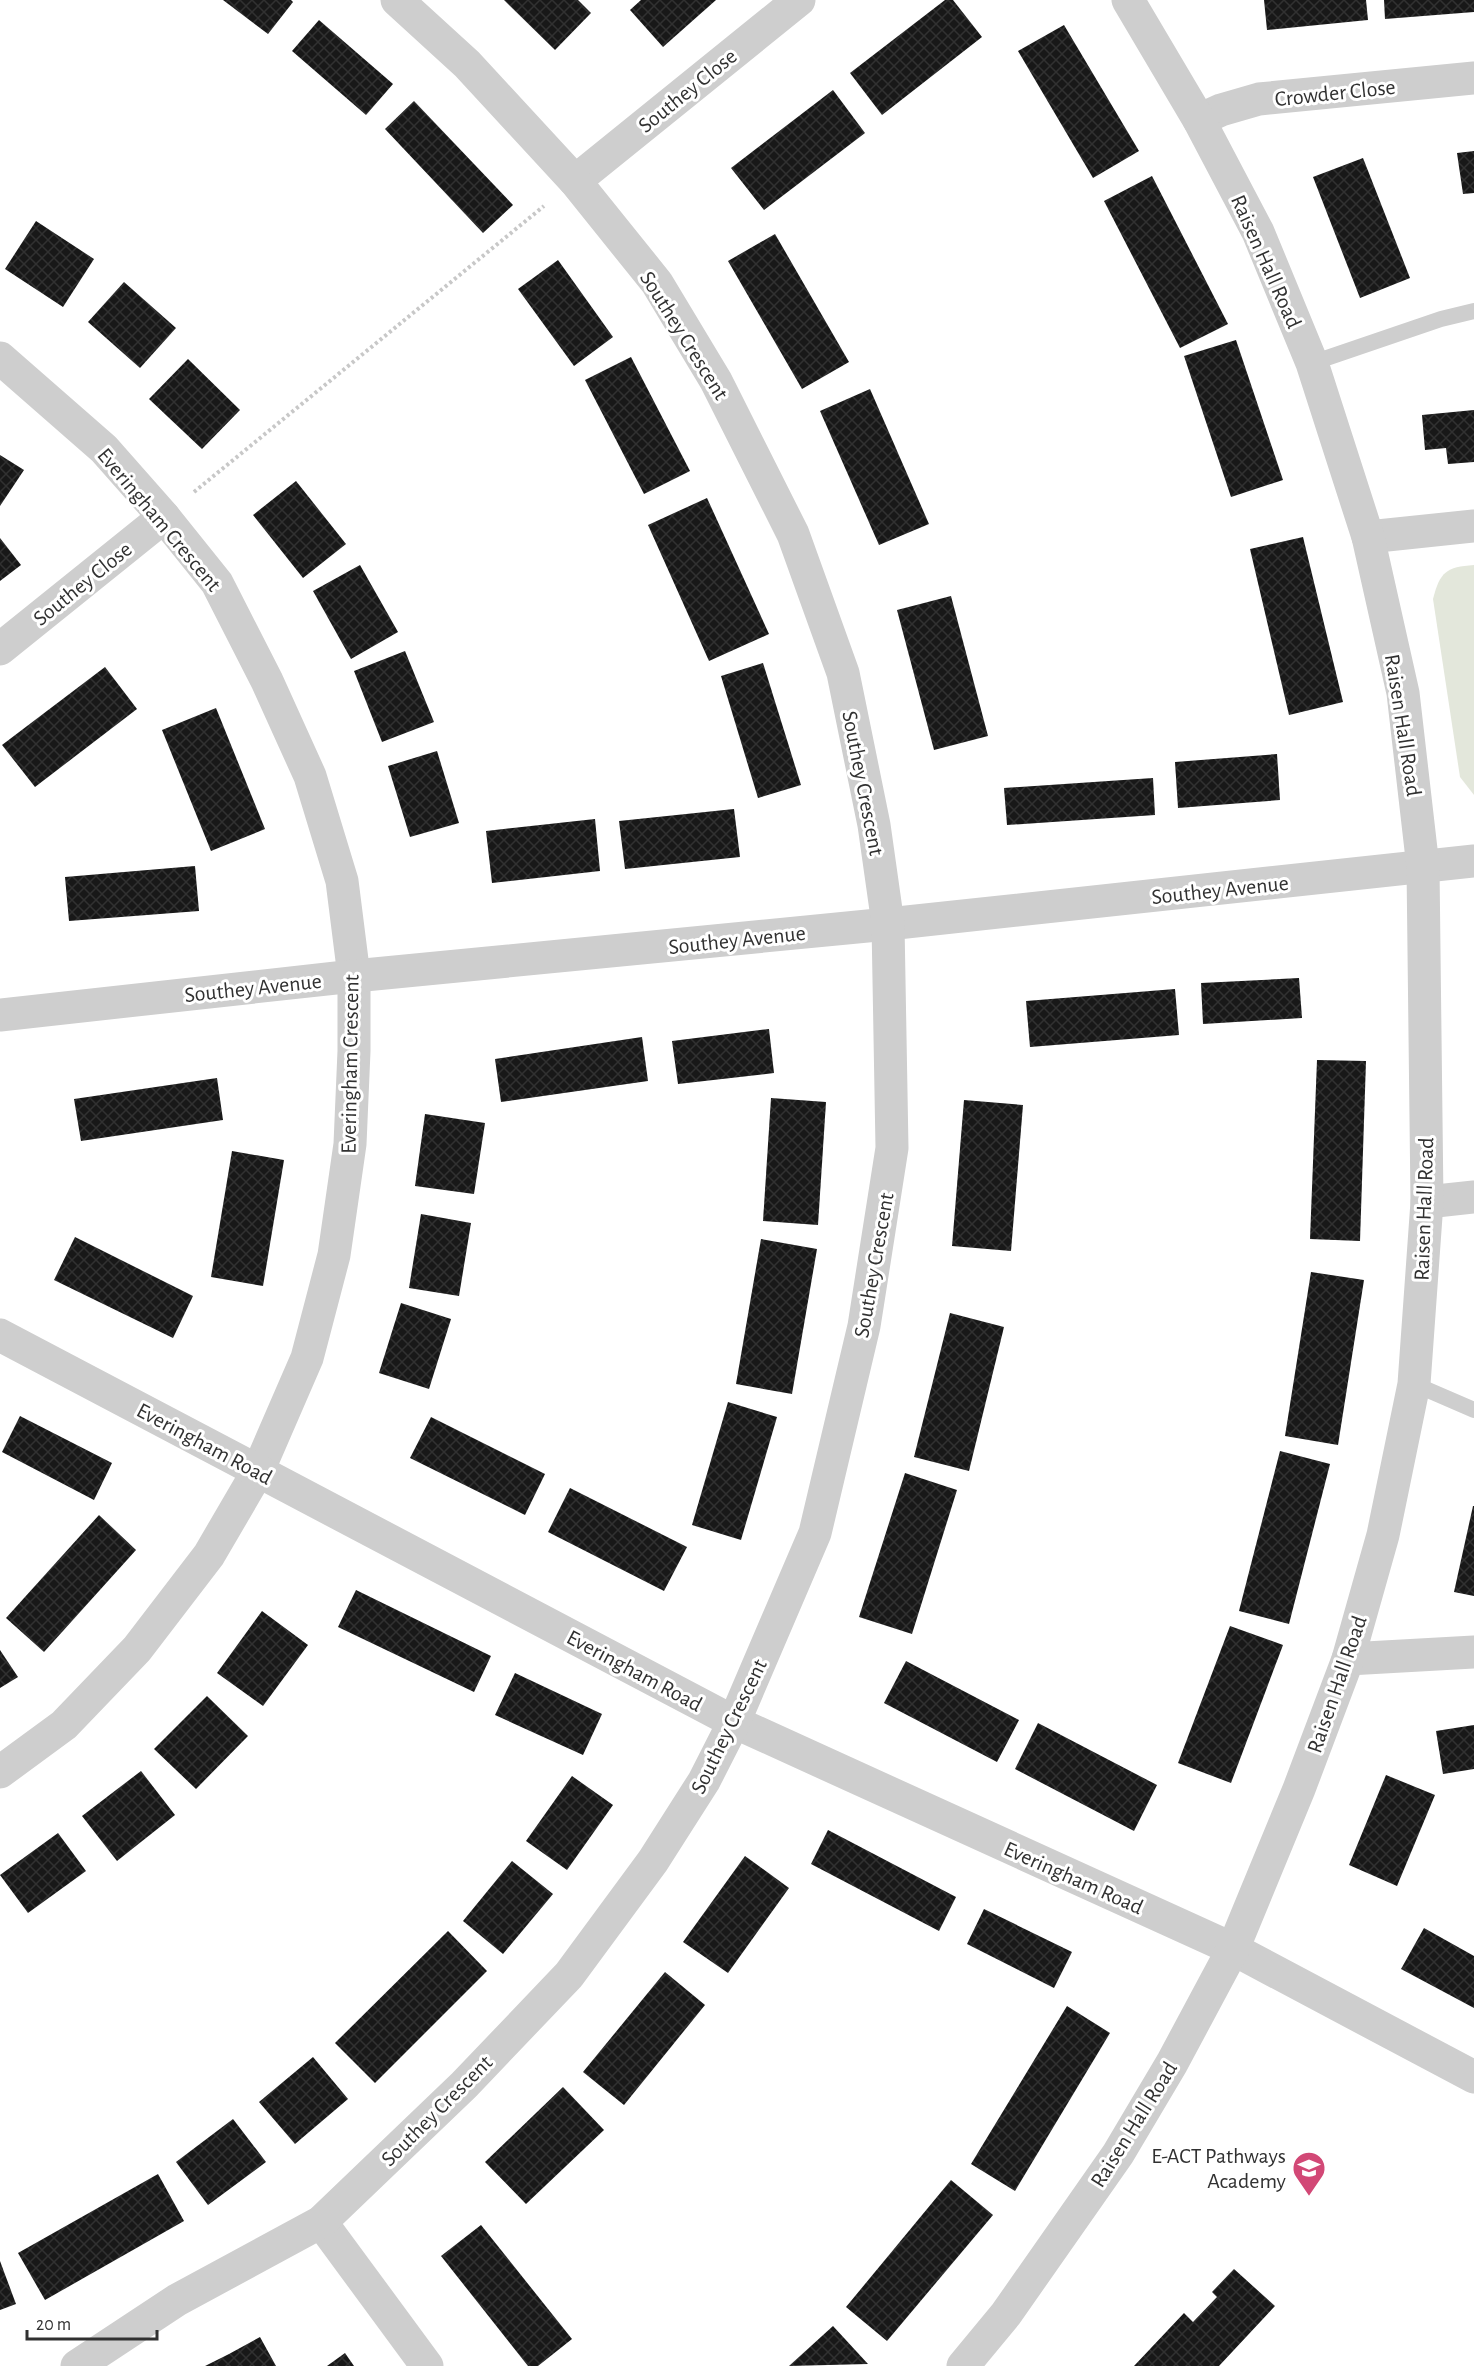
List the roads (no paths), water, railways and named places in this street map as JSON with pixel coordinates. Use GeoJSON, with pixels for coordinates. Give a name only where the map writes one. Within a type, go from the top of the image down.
{"type":"FeatureCollection","features":[{"type":"Feature","properties":{"kind":"street","name":"Southey Crescent"},"geometry":{"type":"LineString","coordinates":[[77,2366],[177,2300],[321,2222],[464,2085],[569,1975],[653,1861],[704,1781],[734,1722],[815,1533],[864,1326],[892,1148],[888,924],[874,825],[843,673],[793,534],[716,381],[657,282],[575,181],[467,64],[397,0]]}},
{"type":"Feature","properties":{"kind":"street","name":"Southey Close"},"geometry":{"type":"LineString","coordinates":[[575,181],[799,0]]}},
{"type":"Feature","properties":{"kind":"street","name":"Raisen Hall Road"},"geometry":{"type":"LineString","coordinates":[[963,2366],[1006,2314],[1118,2154],[1172,2063],[1233,1949],[1299,1790],[1348,1659],[1383,1535],[1414,1384],[1427,1202],[1424,867],[1403,693],[1368,537],[1312,363],[1258,232],[1199,120],[1128,0]]}},
{"type":"Feature","properties":{"kind":"street","name":"Crowder Close"},"geometry":{"type":"LineString","coordinates":[[1199,120],[1221,110],[1259,99],[1474,78]]}},
{"type":"Feature","properties":{"kind":"street","name":"Everingham Crescent"},"geometry":{"type":"LineString","coordinates":[[0,358],[104,449],[164,517],[217,584],[267,681],[310,776],[342,881],[354,976],[350,1144],[334,1255],[307,1358],[258,1471],[209,1555],[136,1649],[64,1725],[0,1772]]}},
{"type":"Feature","properties":{"kind":"street","name":"Southey Close"},"geometry":{"type":"LineString","coordinates":[[0,649],[164,517]]}},
{"type":"Feature","properties":{"kind":"street"},"geometry":{"type":"LineString","coordinates":[[1368,537],[1474,526]]}},
{"type":"Feature","properties":{"kind":"street","name":"Southey Avenue"},"geometry":{"type":"LineString","coordinates":[[0,1015],[354,976],[888,924],[1474,861]]}},
{"type":"Feature","properties":{"kind":"street"},"geometry":{"type":"LineString","coordinates":[[1427,1202],[1474,1197]]}},
{"type":"Feature","properties":{"kind":"street","name":"Everingham Road"},"geometry":{"type":"LineString","coordinates":[[0,1335],[734,1722],[1233,1949],[1474,2077]]}},
{"type":"Feature","properties":{"kind":"street"},"geometry":{"type":"LineString","coordinates":[[1348,1659],[1474,1652]]}},
{"type":"Feature","properties":{"kind":"street"},"geometry":{"type":"LineString","coordinates":[[321,2222],[427,2366]]}},
{"type":"Feature","properties":{"kind":"lane"},"geometry":{"type":"LineString","coordinates":[[1312,363],[1441,319],[1474,311]]}},
{"type":"Feature","properties":{"kind":"lane"},"geometry":{"type":"LineString","coordinates":[[1414,1384],[1474,1410]]}},
{"type":"Feature","properties":{"kind":"place","name":"E-ACT Pathways Academy"},"geometry":{"type":"Point","coordinates":[1309,2197]}}]}
